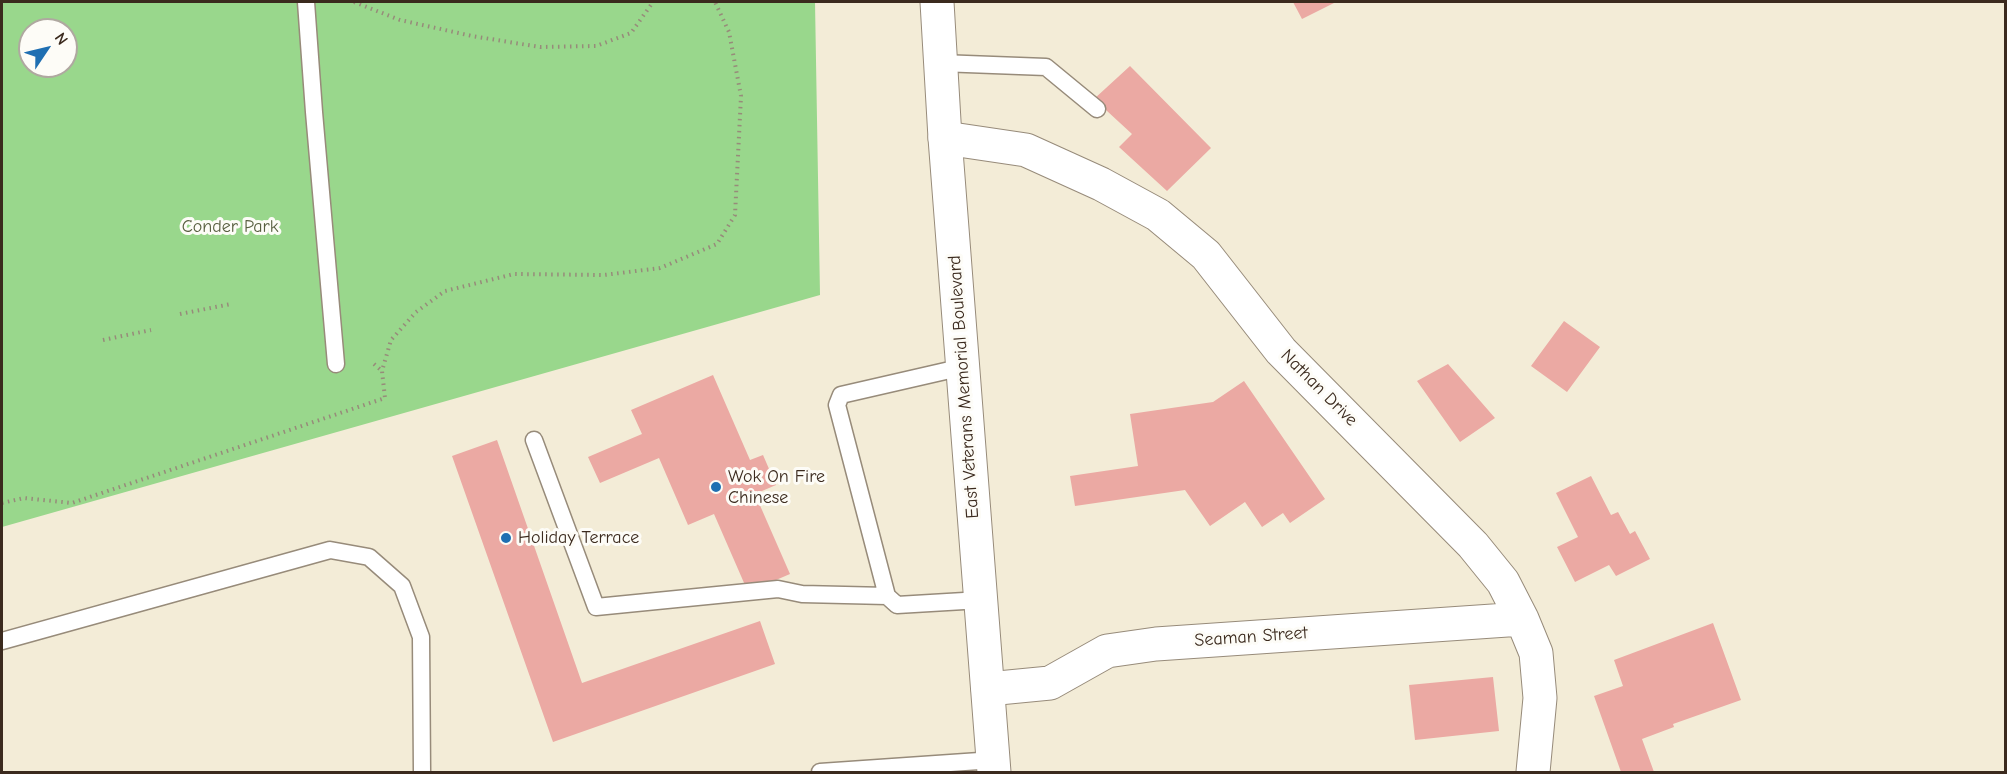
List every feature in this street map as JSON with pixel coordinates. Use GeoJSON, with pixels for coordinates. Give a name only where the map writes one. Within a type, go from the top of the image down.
{"type":"FeatureCollection","features":[{"type":"Feature","properties":{"kind":"street","name":"East Veterans Memorial Boulevard"},"geometry":{"type":"LineString","coordinates":[[937,2],[945,138],[994,766]]}},
{"type":"Feature","properties":{"kind":"street","name":"Nathan Drive"},"geometry":{"type":"LineString","coordinates":[[945,138],[1026,150],[1101,184],[1158,215],[1206,255],[1281,351],[1473,545],[1503,582],[1536,653],[1540,698],[1533,772]]}},
{"type":"Feature","properties":{"kind":"street","name":"Seaman Street"},"geometry":{"type":"LineString","coordinates":[[988,689],[1050,683],[1107,651],[1136,646],[1522,619]]}},
{"type":"Feature","properties":{"kind":"lane"},"geometry":{"type":"LineString","coordinates":[[306,2],[336,364]]}},
{"type":"Feature","properties":{"kind":"lane"},"geometry":{"type":"LineString","coordinates":[[940,63],[1046,67],[1098,110]]}},
{"type":"Feature","properties":{"kind":"lane"},"geometry":{"type":"LineString","coordinates":[[963,367],[841,395],[837,405],[886,596],[897,605],[981,600]]}},
{"type":"Feature","properties":{"kind":"lane"},"geometry":{"type":"LineString","coordinates":[[534,440],[596,607],[778,589],[802,594],[886,596]]}},
{"type":"Feature","properties":{"kind":"lane"},"geometry":{"type":"LineString","coordinates":[[2,640],[330,550],[369,557],[402,586],[421,637],[422,772]]}},
{"type":"Feature","properties":{"kind":"lane"},"geometry":{"type":"LineString","coordinates":[[820,772],[994,766]]}},
{"type":"Feature","properties":{"kind":"path"},"geometry":{"type":"LineString","coordinates":[[354,2],[400,20],[472,36],[540,47],[596,46],[631,33],[653,2]]}},
{"type":"Feature","properties":{"kind":"path"},"geometry":{"type":"LineString","coordinates":[[2,503],[24,498],[72,503],[385,398],[382,371],[391,340],[416,312],[445,291],[514,274],[604,275],[660,268],[717,244],[735,215],[741,96],[729,32],[715,2]]}},
{"type":"Feature","properties":{"kind":"path"},"geometry":{"type":"LineString","coordinates":[[180,314],[231,304]]}},
{"type":"Feature","properties":{"kind":"path"},"geometry":{"type":"LineString","coordinates":[[103,340],[151,330]]}},
{"type":"Feature","properties":{"kind":"path"},"geometry":{"type":"LineString","coordinates":[[374,364],[382,371]]}},
{"type":"Feature","properties":{"kind":"green space","name":"Conder Park"},"geometry":{"type":"Polygon","coordinates":[[[2,2],[815,2],[820,295],[2,527],[2,2]]]}},
{"type":"Feature","properties":{"kind":"building"},"geometry":{"type":"Polygon","coordinates":[[[1293,2],[1336,2],[1302,19],[1293,2]]]}},
{"type":"Feature","properties":{"kind":"building"},"geometry":{"type":"Polygon","coordinates":[[[1130,66],[1211,148],[1167,191],[1119,147],[1132,134],[1094,99],[1130,66]]]}},
{"type":"Feature","properties":{"kind":"building"},"geometry":{"type":"Polygon","coordinates":[[[1564,321],[1600,347],[1567,392],[1531,366],[1564,321]]]}},
{"type":"Feature","properties":{"kind":"building"},"geometry":{"type":"Polygon","coordinates":[[[1448,364],[1495,418],[1460,442],[1417,381],[1448,364]]]}},
{"type":"Feature","properties":{"kind":"building"},"geometry":{"type":"Polygon","coordinates":[[[713,375],[750,460],[763,455],[776,485],[755,494],[790,574],[748,592],[714,514],[688,525],[659,458],[600,483],[588,457],[642,434],[631,410],[713,375]]]}},
{"type":"Feature","properties":{"kind":"building"},"geometry":{"type":"Polygon","coordinates":[[[1244,381],[1325,499],[1290,523],[1283,513],[1262,527],[1245,502],[1210,526],[1185,490],[1075,506],[1070,476],[1138,466],[1130,414],[1213,402],[1244,381]]]}},
{"type":"Feature","properties":{"kind":"building","name":"Holiday Terrace"},"geometry":{"type":"Polygon","coordinates":[[[497,440],[582,683],[760,621],[775,664],[553,742],[452,456],[497,440]]]}},
{"type":"Feature","properties":{"kind":"building"},"geometry":{"type":"Polygon","coordinates":[[[1591,476],[1611,515],[1618,512],[1630,534],[1635,531],[1650,559],[1616,576],[1609,565],[1575,582],[1557,547],[1578,537],[1556,493],[1591,476]]]}},
{"type":"Feature","properties":{"kind":"building"},"geometry":{"type":"Polygon","coordinates":[[[1713,623],[1741,700],[1673,724],[1674,727],[1642,739],[1654,772],[1621,772],[1594,696],[1623,686],[1614,660],[1713,623]]]}},
{"type":"Feature","properties":{"kind":"building"},"geometry":{"type":"Polygon","coordinates":[[[1493,677],[1499,731],[1415,740],[1409,685],[1493,677]]]}},
{"type":"Feature","properties":{"kind":"place","name":"Wok On Fire Chinese"},"geometry":{"type":"Point","coordinates":[716,487]}},
{"type":"Feature","properties":{"kind":"place","name":"Holiday Terrace"},"geometry":{"type":"Point","coordinates":[506,538]}}]}
